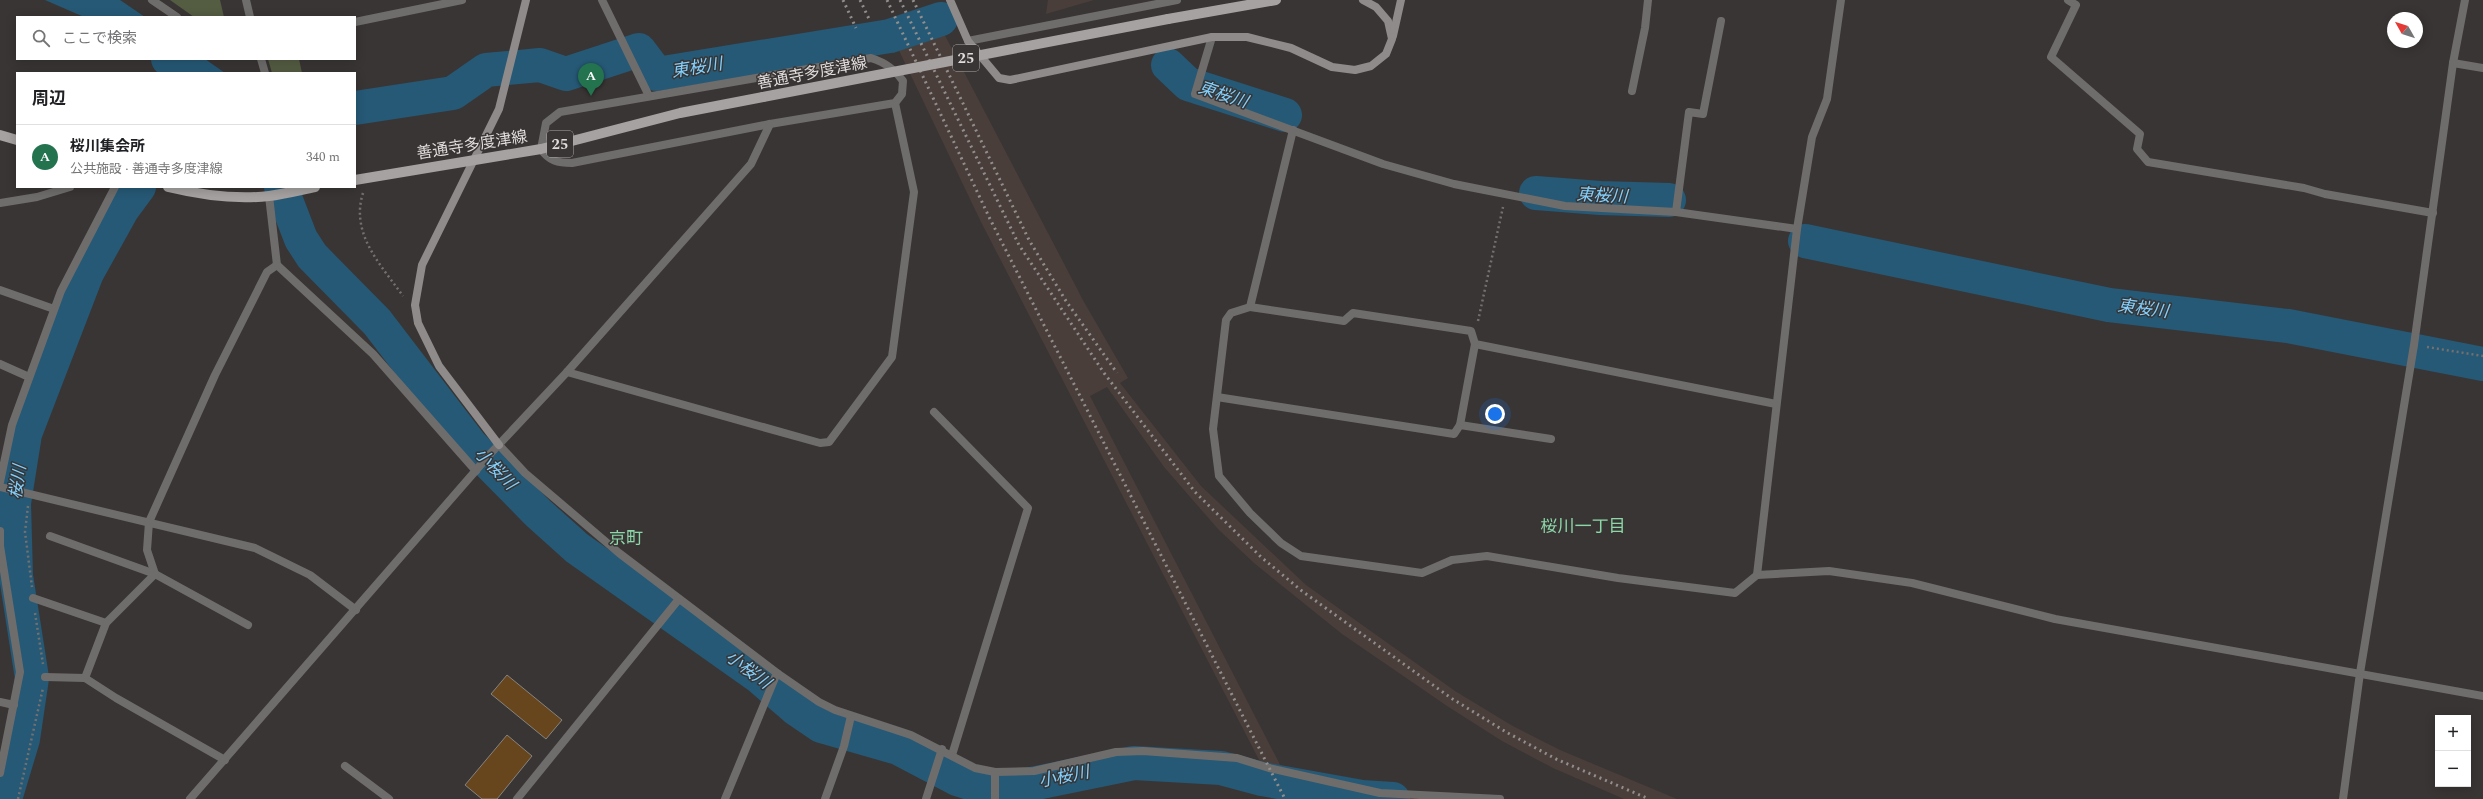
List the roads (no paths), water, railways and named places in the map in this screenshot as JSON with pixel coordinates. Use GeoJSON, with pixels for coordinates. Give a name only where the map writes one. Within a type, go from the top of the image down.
{"type":"FeatureCollection","features":[{"type":"Feature","properties":{"kind":"main road","name":"善通寺多度津線"},"geometry":{"type":"LineString","coordinates":[[356,180],[541,149],[680,113],[1168,19],[1276,0]]}},
{"type":"Feature","properties":{"kind":"main road"},"geometry":{"type":"LineString","coordinates":[[0,135],[16,140]]}},
{"type":"Feature","properties":{"kind":"main road"},"geometry":{"type":"LineString","coordinates":[[172,188],[201,195],[270,196],[297,189]]}},
{"type":"Feature","properties":{"kind":"street"},"geometry":{"type":"LineString","coordinates":[[152,0],[176,16]]}},
{"type":"Feature","properties":{"kind":"street"},"geometry":{"type":"LineString","coordinates":[[246,0],[250,16]]}},
{"type":"Feature","properties":{"kind":"street"},"geometry":{"type":"LineString","coordinates":[[356,22],[462,0]]}},
{"type":"Feature","properties":{"kind":"street"},"geometry":{"type":"LineString","coordinates":[[526,0],[499,110],[422,265],[415,305],[418,323],[439,366],[498,445],[525,473],[601,538],[776,676],[819,702],[850,720],[911,735],[942,749],[975,768],[995,776],[1034,771],[1116,752],[1143,751],[1237,758],[1269,768],[1380,793],[1500,799]]}},
{"type":"Feature","properties":{"kind":"street"},"geometry":{"type":"LineString","coordinates":[[602,0],[649,96]]}},
{"type":"Feature","properties":{"kind":"street"},"geometry":{"type":"LineString","coordinates":[[950,0],[968,41],[999,78],[1010,80],[1212,37],[1247,36],[1291,48],[1332,67],[1355,70],[1370,66],[1386,54],[1392,39],[1402,0]]}},
{"type":"Feature","properties":{"kind":"street"},"geometry":{"type":"LineString","coordinates":[[968,41],[1177,0]]}},
{"type":"Feature","properties":{"kind":"street"},"geometry":{"type":"LineString","coordinates":[[1363,0],[1376,7],[1388,22],[1392,39]]}},
{"type":"Feature","properties":{"kind":"street"},"geometry":{"type":"LineString","coordinates":[[1632,91],[1645,28],[1648,0]]}},
{"type":"Feature","properties":{"kind":"street"},"geometry":{"type":"LineString","coordinates":[[1757,575],[1797,229],[1812,137],[1827,99],[1841,0]]}},
{"type":"Feature","properties":{"kind":"street"},"geometry":{"type":"LineString","coordinates":[[2068,0],[2076,5],[2050,57],[2140,134],[2137,149],[2148,162],[2304,188],[2325,194],[2433,213]]}},
{"type":"Feature","properties":{"kind":"street"},"geometry":{"type":"LineString","coordinates":[[2343,799],[2360,673],[2414,342],[2453,63],[2465,0]]}},
{"type":"Feature","properties":{"kind":"street"},"geometry":{"type":"LineString","coordinates":[[1676,212],[1689,112],[1703,114],[1721,21]]}},
{"type":"Feature","properties":{"kind":"street"},"geometry":{"type":"LineString","coordinates":[[1212,37],[1195,94],[1383,164],[1454,184],[1565,206],[1676,212],[1797,229]]}},
{"type":"Feature","properties":{"kind":"street"},"geometry":{"type":"LineString","coordinates":[[871,58],[885,62],[895,70],[903,81],[902,94],[895,103],[770,124],[572,163],[560,163],[547,157],[541,149],[546,123],[560,112],[649,96],[856,59],[871,58]]}},
{"type":"Feature","properties":{"kind":"street"},"geometry":{"type":"LineString","coordinates":[[261,60],[265,72]]}},
{"type":"Feature","properties":{"kind":"street"},"geometry":{"type":"LineString","coordinates":[[2453,63],[2483,68]]}},
{"type":"Feature","properties":{"kind":"street"},"geometry":{"type":"LineString","coordinates":[[567,372],[820,444],[828,442],[892,357],[914,192],[895,103]]}},
{"type":"Feature","properties":{"kind":"street"},"geometry":{"type":"LineString","coordinates":[[190,799],[226,760],[498,445],[567,372],[751,164],[770,124]]}},
{"type":"Feature","properties":{"kind":"street"},"geometry":{"type":"LineString","coordinates":[[1250,306],[1293,130]]}},
{"type":"Feature","properties":{"kind":"street"},"geometry":{"type":"LineString","coordinates":[[0,203],[38,197],[67,188]]}},
{"type":"Feature","properties":{"kind":"street"},"geometry":{"type":"LineString","coordinates":[[0,482],[12,425],[61,291],[114,188]]}},
{"type":"Feature","properties":{"kind":"street"},"geometry":{"type":"LineString","coordinates":[[270,196],[277,265],[373,354],[477,470]]}},
{"type":"Feature","properties":{"kind":"street"},"geometry":{"type":"LineString","coordinates":[[155,574],[147,550],[149,522],[215,375],[267,272],[277,265]]}},
{"type":"Feature","properties":{"kind":"street"},"geometry":{"type":"LineString","coordinates":[[0,290],[54,309]]}},
{"type":"Feature","properties":{"kind":"street"},"geometry":{"type":"LineString","coordinates":[[1217,397],[1454,434],[1460,425],[1474,344],[1471,331],[1353,313],[1344,321],[1250,306],[1231,313],[1226,320],[1213,429],[1219,476],[1250,513],[1281,543],[1300,556],[1422,573],[1452,560],[1487,556],[1618,578],[1735,593],[1757,575],[1829,571],[1912,583],[2056,618],[2483,696]]}},
{"type":"Feature","properties":{"kind":"street"},"geometry":{"type":"LineString","coordinates":[[1474,344],[1776,404]]}},
{"type":"Feature","properties":{"kind":"street"},"geometry":{"type":"LineString","coordinates":[[0,364],[30,377]]}},
{"type":"Feature","properties":{"kind":"street"},"geometry":{"type":"LineString","coordinates":[[934,412],[1028,508],[952,755]]}},
{"type":"Feature","properties":{"kind":"street"},"geometry":{"type":"LineString","coordinates":[[1460,425],[1551,438]]}},
{"type":"Feature","properties":{"kind":"street"},"geometry":{"type":"LineString","coordinates":[[0,487],[28,492],[255,548],[310,575],[356,610]]}},
{"type":"Feature","properties":{"kind":"street"},"geometry":{"type":"LineString","coordinates":[[0,531],[0,546],[20,672],[0,773]]}},
{"type":"Feature","properties":{"kind":"street"},"geometry":{"type":"LineString","coordinates":[[50,536],[155,574],[248,625]]}},
{"type":"Feature","properties":{"kind":"street"},"geometry":{"type":"LineString","coordinates":[[85,678],[106,623],[155,574]]}},
{"type":"Feature","properties":{"kind":"street"},"geometry":{"type":"LineString","coordinates":[[33,598],[106,623]]}},
{"type":"Feature","properties":{"kind":"street"},"geometry":{"type":"LineString","coordinates":[[517,799],[679,599]]}},
{"type":"Feature","properties":{"kind":"street"},"geometry":{"type":"LineString","coordinates":[[725,799],[776,676]]}},
{"type":"Feature","properties":{"kind":"street"},"geometry":{"type":"LineString","coordinates":[[45,677],[85,678],[116,698],[226,760]]}},
{"type":"Feature","properties":{"kind":"street"},"geometry":{"type":"LineString","coordinates":[[0,702],[14,705]]}},
{"type":"Feature","properties":{"kind":"street"},"geometry":{"type":"LineString","coordinates":[[825,799],[844,746],[850,720]]}},
{"type":"Feature","properties":{"kind":"street"},"geometry":{"type":"LineString","coordinates":[[926,799],[942,749]]}},
{"type":"Feature","properties":{"kind":"street"},"geometry":{"type":"LineString","coordinates":[[346,766],[389,799]]}},
{"type":"Feature","properties":{"kind":"street"},"geometry":{"type":"LineString","coordinates":[[995,776],[995,798]]}},
{"type":"Feature","properties":{"kind":"water"},"geometry":{"type":"Polygon","coordinates":[[[45,0],[120,0],[144,16],[82,16],[45,0]]]}},
{"type":"Feature","properties":{"kind":"water"},"geometry":{"type":"Polygon","coordinates":[[[172,60],[206,60],[224,72],[179,72],[172,60]]]}},
{"type":"Feature","properties":{"kind":"waterway","name":"東桜川"},"geometry":{"type":"LineString","coordinates":[[356,108],[453,93],[486,70],[540,65],[566,74],[639,50],[657,74],[890,36],[941,19]]}},
{"type":"Feature","properties":{"kind":"waterway","name":"桜川"},"geometry":{"type":"LineString","coordinates":[[170,60],[190,72]]}},
{"type":"Feature","properties":{"kind":"waterway","name":"東桜川"},"geometry":{"type":"LineString","coordinates":[[1168,65],[1188,84],[1285,115]]}},
{"type":"Feature","properties":{"kind":"waterway","name":"桜川"},"geometry":{"type":"LineString","coordinates":[[5,799],[23,739],[32,678],[16,576],[14,503],[25,434],[87,273],[122,210],[138,188]]}},
{"type":"Feature","properties":{"kind":"waterway","name":"小桜川"},"geometry":{"type":"LineString","coordinates":[[281,188],[301,239],[312,256],[377,322],[471,445],[538,513],[577,548],[758,676],[796,709],[821,726],[898,748],[957,779],[982,787],[1012,788],[1134,763],[1221,768],[1262,779],[1362,797],[1393,799]]}},
{"type":"Feature","properties":{"kind":"waterway","name":"東桜川"},"geometry":{"type":"LineString","coordinates":[[1536,193],[1600,198],[1669,200]]}},
{"type":"Feature","properties":{"kind":"waterway","name":"東桜川"},"geometry":{"type":"LineString","coordinates":[[1805,241],[2109,305],[2288,326],[2483,364]]}},
{"type":"Feature","properties":{"kind":"railway"},"geometry":{"type":"LineString","coordinates":[[843,0],[856,28]]}},
{"type":"Feature","properties":{"kind":"railway"},"geometry":{"type":"LineString","coordinates":[[860,0],[870,21]]}},
{"type":"Feature","properties":{"kind":"railway"},"geometry":{"type":"LineString","coordinates":[[887,0],[990,219],[1285,799]]}},
{"type":"Feature","properties":{"kind":"railway"},"geometry":{"type":"LineString","coordinates":[[900,0],[1019,245],[1104,373],[1195,492],[1261,557],[1302,591],[1451,698],[1506,732],[1556,759],[1649,799]]}},
{"type":"Feature","properties":{"kind":"railway"},"geometry":{"type":"LineString","coordinates":[[913,0],[1029,240],[1066,301],[1117,373]]}},
{"type":"Feature","properties":{"kind":"place","name":"桜川集会所"},"geometry":{"type":"Point","coordinates":[591,96]}},
{"type":"Feature","properties":{"kind":"district","name":"桜川一丁目"},"geometry":{"type":"Point","coordinates":[1583,527]}},
{"type":"Feature","properties":{"kind":"district","name":"京町"},"geometry":{"type":"Point","coordinates":[626,539]}}]}
